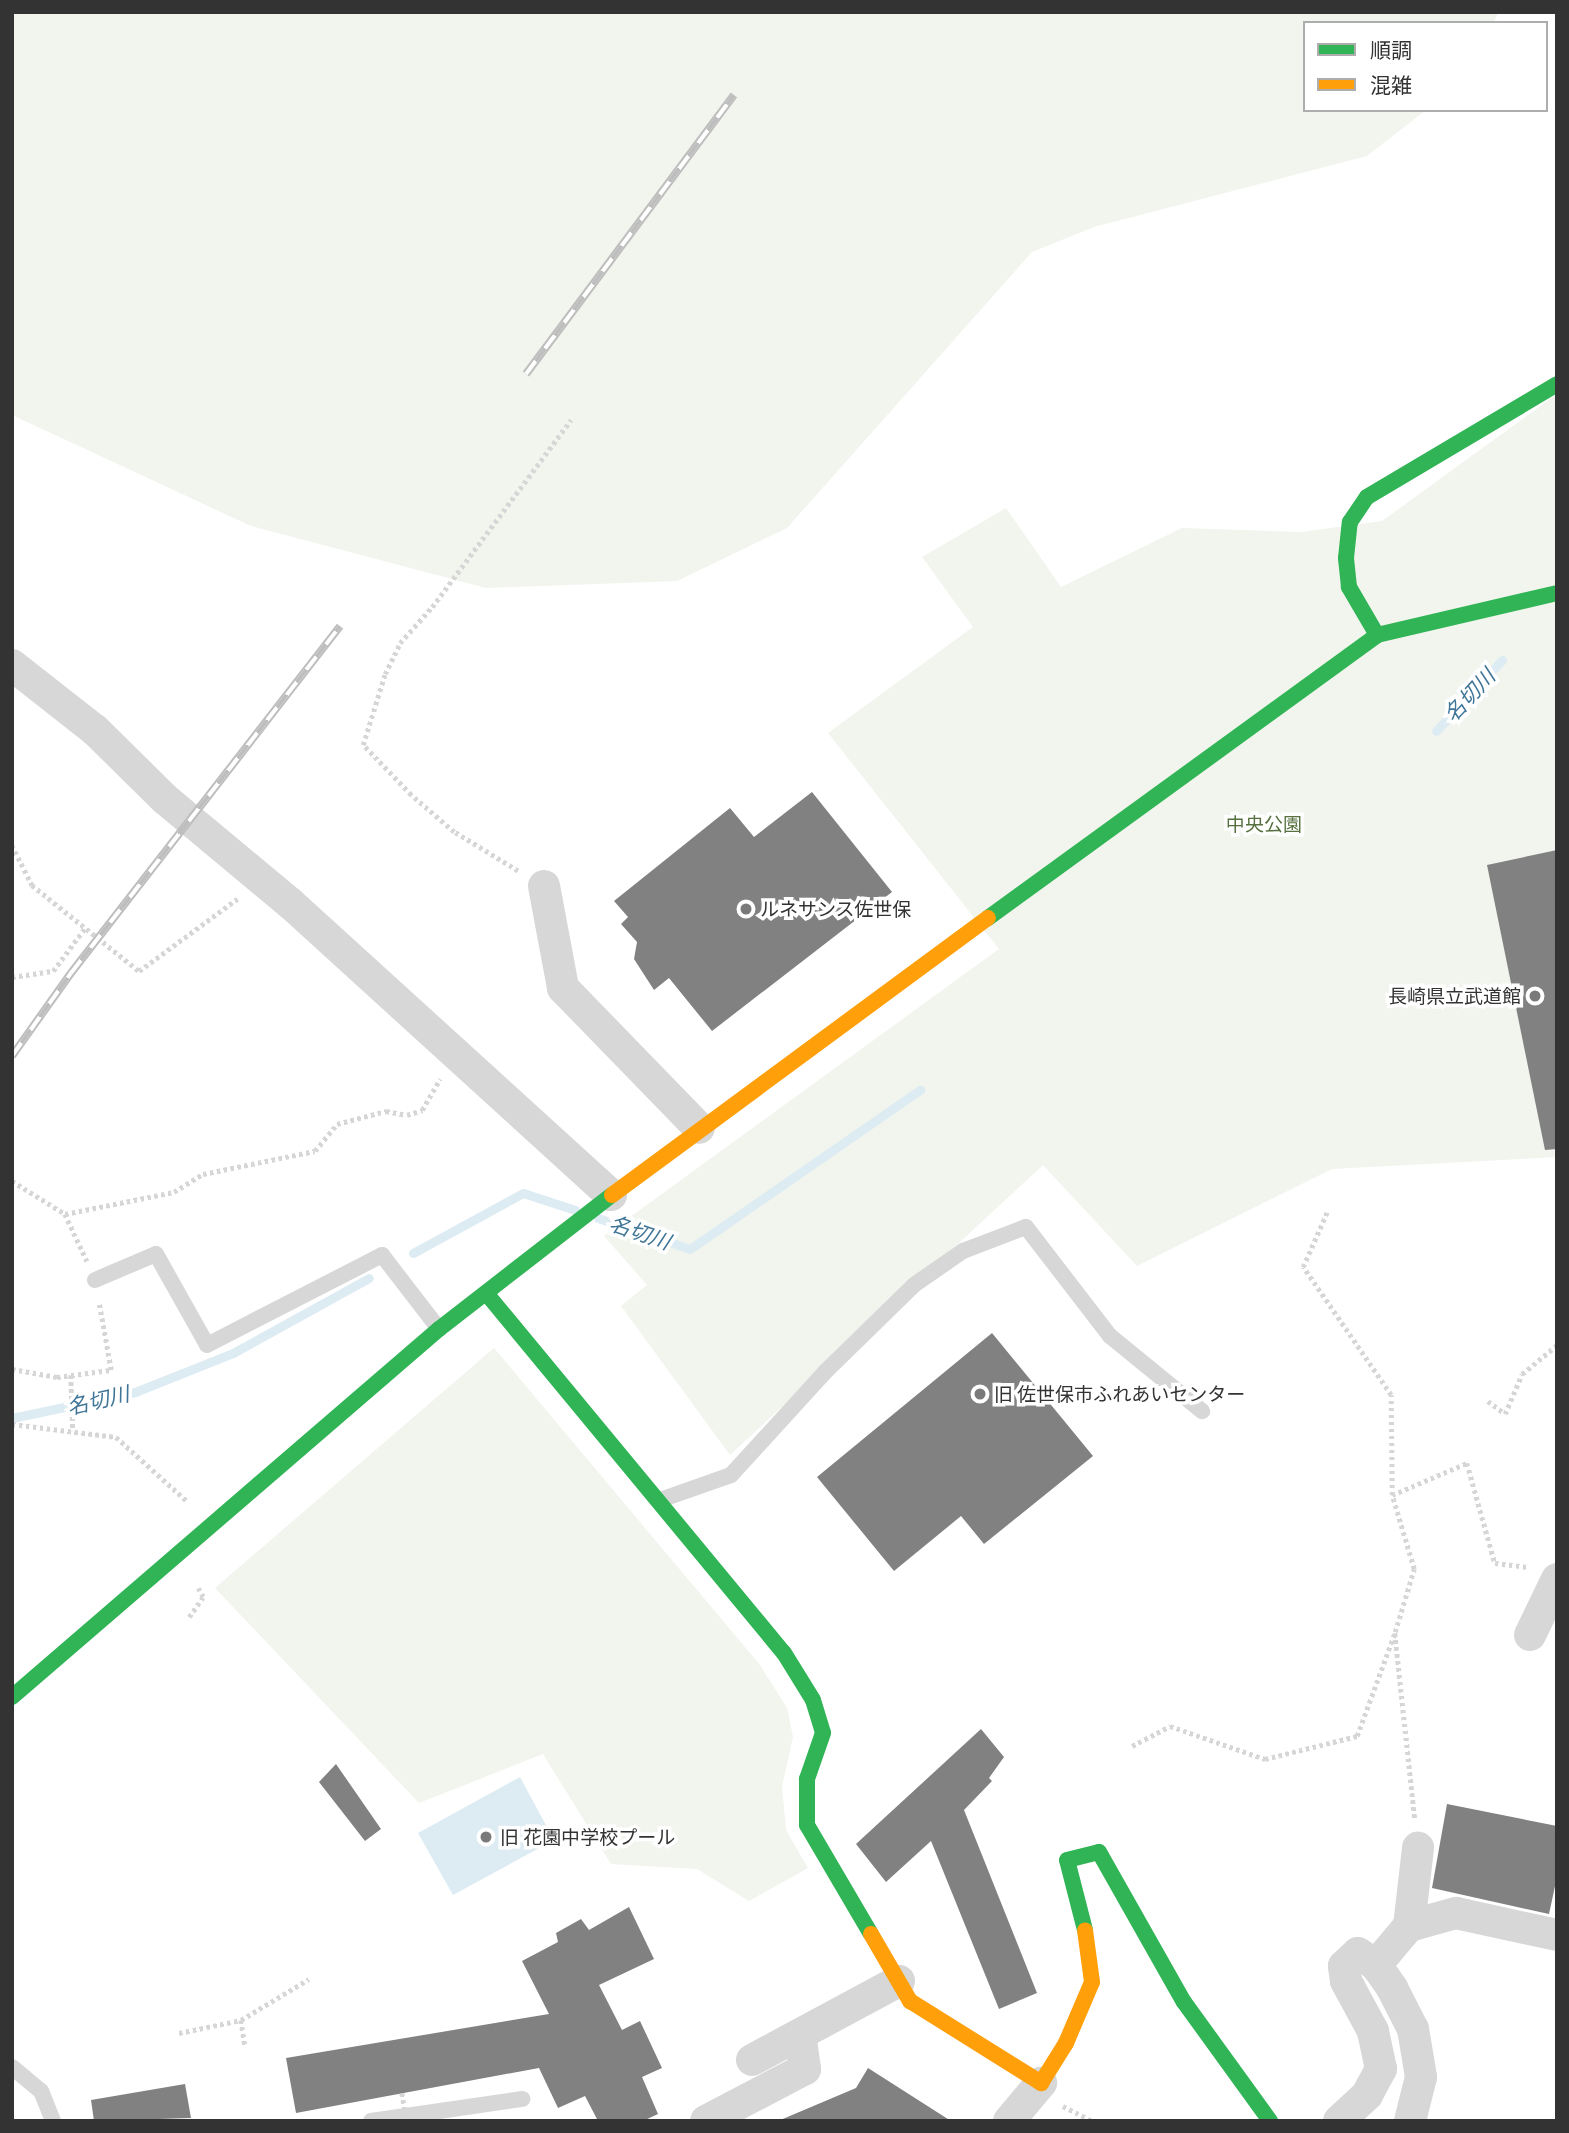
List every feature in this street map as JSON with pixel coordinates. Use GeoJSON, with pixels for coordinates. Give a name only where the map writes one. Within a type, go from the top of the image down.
{"type":"FeatureCollection","features":[{"type":"Feature","properties":{"kind":"street"},"geometry":{"type":"LineString","coordinates":[[1377,635],[1349,587],[1346,558],[1350,522],[1367,497],[1557,384]]}},
{"type":"Feature","properties":{"kind":"street"},"geometry":{"type":"LineString","coordinates":[[12,1697],[439,1329],[568,1228],[699,1128],[1377,635],[1557,593]]}},
{"type":"Feature","properties":{"kind":"street"},"geometry":{"type":"LineString","coordinates":[[12,665],[95,730],[165,799],[262,881],[608,1198]]}},
{"type":"Feature","properties":{"kind":"street"},"geometry":{"type":"LineString","coordinates":[[544,886],[563,988],[699,1128]]}},
{"type":"Feature","properties":{"kind":"street"},"geometry":{"type":"LineString","coordinates":[[486,1293],[784,1653],[813,1700],[823,1733],[807,1779],[807,1825],[910,2001],[1041,2083]]}},
{"type":"Feature","properties":{"kind":"street"},"geometry":{"type":"LineString","coordinates":[[1530,1635],[1544,1573]]}},
{"type":"Feature","properties":{"kind":"street"},"geometry":{"type":"LineString","coordinates":[[1376,1965],[1409,1926],[1418,1848]]}},
{"type":"Feature","properties":{"kind":"street"},"geometry":{"type":"LineString","coordinates":[[1009,2121],[1041,2083],[1066,2043],[1092,1982],[1083,1918],[1067,1860],[1099,1852],[1184,2002],[1270,2121]]}},
{"type":"Feature","properties":{"kind":"street"},"geometry":{"type":"LineString","coordinates":[[1409,1926],[1456,1913],[1557,1935]]}},
{"type":"Feature","properties":{"kind":"street"},"geometry":{"type":"LineString","coordinates":[[1339,2121],[1367,2095],[1381,2069],[1373,2031],[1346,1981],[1344,1966],[1358,1953],[1376,1965],[1413,2029],[1421,2077],[1410,2121]]}},
{"type":"Feature","properties":{"kind":"street"},"geometry":{"type":"LineString","coordinates":[[752,2060],[899,1981]]}},
{"type":"Feature","properties":{"kind":"street"},"geometry":{"type":"LineString","coordinates":[[706,2121],[805,2069],[800,2035]]}},
{"type":"Feature","properties":{"kind":"lane"},"geometry":{"type":"LineString","coordinates":[[660,1500],[731,1475],[825,1372],[914,1286],[963,1251],[1026,1227],[1110,1336],[1202,1411]]}},
{"type":"Feature","properties":{"kind":"lane"},"geometry":{"type":"LineString","coordinates":[[95,1280],[156,1254],[207,1345],[382,1255],[439,1329]]}},
{"type":"Feature","properties":{"kind":"lane"},"geometry":{"type":"LineString","coordinates":[[12,2067],[41,2091],[54,2121]]}},
{"type":"Feature","properties":{"kind":"lane"},"geometry":{"type":"LineString","coordinates":[[371,2121],[523,2099]]}},
{"type":"Feature","properties":{"kind":"path"},"geometry":{"type":"LineString","coordinates":[[544,886],[454,832],[411,795],[363,745],[385,674],[400,643],[571,420]]}},
{"type":"Feature","properties":{"kind":"path"},"geometry":{"type":"LineString","coordinates":[[12,845],[32,885],[139,971],[262,881]]}},
{"type":"Feature","properties":{"kind":"path"},"geometry":{"type":"LineString","coordinates":[[12,977],[53,971],[85,928]]}},
{"type":"Feature","properties":{"kind":"path"},"geometry":{"type":"LineString","coordinates":[[65,1214],[174,1192],[203,1174],[315,1151],[337,1124],[386,1111],[407,1115],[422,1110],[438,1088],[442,1071]]}},
{"type":"Feature","properties":{"kind":"path"},"geometry":{"type":"LineString","coordinates":[[12,1181],[65,1214],[95,1280],[111,1370],[71,1375],[12,1369]]}},
{"type":"Feature","properties":{"kind":"path"},"geometry":{"type":"LineString","coordinates":[[1132,1746],[1170,1726],[1265,1759],[1357,1736],[1395,1632],[1414,1569],[1392,1495],[1391,1395],[1303,1267],[1328,1210]]}},
{"type":"Feature","properties":{"kind":"path"},"geometry":{"type":"LineString","coordinates":[[1488,1401],[1505,1414],[1522,1374],[1557,1345]]}},
{"type":"Feature","properties":{"kind":"path"},"geometry":{"type":"LineString","coordinates":[[71,1375],[73,1431]]}},
{"type":"Feature","properties":{"kind":"path"},"geometry":{"type":"LineString","coordinates":[[12,1424],[116,1437],[148,1462],[211,1525]]}},
{"type":"Feature","properties":{"kind":"path"},"geometry":{"type":"LineString","coordinates":[[1392,1495],[1466,1463],[1495,1563],[1544,1573]]}},
{"type":"Feature","properties":{"kind":"path"},"geometry":{"type":"LineString","coordinates":[[189,1617],[203,1597],[198,1588]]}},
{"type":"Feature","properties":{"kind":"path"},"geometry":{"type":"LineString","coordinates":[[1395,1632],[1418,1848]]}},
{"type":"Feature","properties":{"kind":"path"},"geometry":{"type":"LineString","coordinates":[[179,2033],[241,2020],[309,1979]]}},
{"type":"Feature","properties":{"kind":"path"},"geometry":{"type":"LineString","coordinates":[[241,2020],[245,2046]]}},
{"type":"Feature","properties":{"kind":"path"},"geometry":{"type":"LineString","coordinates":[[402,2093],[407,2121]]}},
{"type":"Feature","properties":{"kind":"green space"},"geometry":{"type":"Polygon","coordinates":[[[13,12],[1499,12],[1494,21],[1303,21],[1303,112],[1423,112],[1367,156],[1094,227],[1032,252],[787,528],[677,581],[486,588],[251,526],[12,415],[13,12]]]}},
{"type":"Feature","properties":{"kind":"green space","name":"中央公園"},"geometry":{"type":"Polygon","coordinates":[[[1557,394],[1557,1157],[1332,1169],[1137,1266],[1043,1165],[730,1455],[621,1306],[647,1285],[604,1236],[999,949],[828,733],[973,627],[922,557],[1006,508],[1061,587],[1182,528],[1301,532],[1382,521],[1557,394]]]}},
{"type":"Feature","properties":{"kind":"green space"},"geometry":{"type":"Polygon","coordinates":[[[494,1348],[760,1665],[787,1708],[793,1737],[782,1786],[786,1830],[808,1868],[749,1901],[697,1869],[611,1864],[543,1754],[419,1803],[215,1588],[494,1348]]]}},
{"type":"Feature","properties":{"kind":"shaded area","name":"旧 花園中学校プール"},"geometry":{"type":"Polygon","coordinates":[[[520,1777],[554,1840],[453,1895],[418,1833],[520,1777]]]}},
{"type":"Feature","properties":{"kind":"building","name":"ルネサンス佐世保"},"geometry":{"type":"Polygon","coordinates":[[[812,792],[892,892],[712,1031],[669,978],[654,990],[634,959],[637,942],[621,924],[628,917],[614,901],[730,808],[754,837],[812,792]]]}},
{"type":"Feature","properties":{"kind":"building","name":"長崎県立武道館"},"geometry":{"type":"Polygon","coordinates":[[[1557,850],[1557,1149],[1545,1150],[1487,865],[1557,850]]]}},
{"type":"Feature","properties":{"kind":"building","name":"旧 佐世保市ふれあいセンター"},"geometry":{"type":"Polygon","coordinates":[[[992,1333],[1093,1456],[984,1544],[961,1516],[894,1571],[817,1477],[992,1333]]]}},
{"type":"Feature","properties":{"kind":"building"},"geometry":{"type":"Polygon","coordinates":[[[981,1729],[1004,1757],[989,1778],[992,1781],[964,1810],[1037,1993],[999,2009],[931,1841],[886,1882],[856,1844],[981,1729]]]}},
{"type":"Feature","properties":{"kind":"building"},"geometry":{"type":"Polygon","coordinates":[[[336,1764],[381,1829],[365,1841],[319,1782],[336,1764]]]}},
{"type":"Feature","properties":{"kind":"building"},"geometry":{"type":"Polygon","coordinates":[[[1447,1804],[1557,1826],[1557,1877],[1549,1914],[1432,1888],[1447,1804]]]}},
{"type":"Feature","properties":{"kind":"building"},"geometry":{"type":"Polygon","coordinates":[[[629,1907],[654,1959],[599,1985],[622,2030],[640,2021],[662,2068],[642,2077],[658,2114],[643,2121],[598,2121],[585,2096],[558,2108],[539,2068],[296,2113],[286,2058],[549,2014],[522,1961],[558,1942],[556,1933],[581,1919],[589,1930],[629,1907]]]}},
{"type":"Feature","properties":{"kind":"building"},"geometry":{"type":"Polygon","coordinates":[[[868,2068],[951,2121],[778,2121],[856,2088],[868,2068]]]}},
{"type":"Feature","properties":{"kind":"building"},"geometry":{"type":"Polygon","coordinates":[[[185,2084],[191,2118],[94,2121],[91,2100],[185,2084]]]}},
{"type":"Feature","properties":{"kind":"waterway","name":"名切川"},"geometry":{"type":"LineString","coordinates":[[1436,731],[1502,660]]}},
{"type":"Feature","properties":{"kind":"waterway","name":"名切川"},"geometry":{"type":"LineString","coordinates":[[598,1218],[690,1249],[920,1090]]}},
{"type":"Feature","properties":{"kind":"waterway","name":"名切川"},"geometry":{"type":"LineString","coordinates":[[413,1253],[523,1193],[575,1210]]}},
{"type":"Feature","properties":{"kind":"waterway","name":"名切川"},"geometry":{"type":"LineString","coordinates":[[12,1418],[135,1392],[233,1353],[369,1278]]}},
{"type":"Feature","properties":{"kind":"railway"},"geometry":{"type":"LineString","coordinates":[[526,374],[734,95]]}},
{"type":"Feature","properties":{"kind":"railway"},"geometry":{"type":"LineString","coordinates":[[12,1056],[71,973],[340,626]]}},
{"type":"Feature","properties":{"kind":"traffic: fast"},"geometry":{"type":"LineString","coordinates":[[1377,635],[1349,587],[1346,558],[1350,522],[1367,497],[1557,384]]}},
{"type":"Feature","properties":{"kind":"traffic: fast"},"geometry":{"type":"LineString","coordinates":[[988,918],[1377,635],[1557,593]]}},
{"type":"Feature","properties":{"kind":"traffic: fast"},"geometry":{"type":"LineString","coordinates":[[12,1697],[439,1329],[612,1195]]}},
{"type":"Feature","properties":{"kind":"traffic: fast"},"geometry":{"type":"LineString","coordinates":[[486,1293],[784,1653],[813,1700],[823,1733],[807,1779],[807,1825],[871,1934]]}},
{"type":"Feature","properties":{"kind":"traffic: fast"},"geometry":{"type":"LineString","coordinates":[[1085,1930],[1067,1860],[1099,1852],[1184,2002],[1270,2121]]}},
{"type":"Feature","properties":{"kind":"traffic: slow"},"geometry":{"type":"LineString","coordinates":[[612,1195],[988,918]]}},
{"type":"Feature","properties":{"kind":"traffic: slow"},"geometry":{"type":"LineString","coordinates":[[871,1934],[910,2001],[1041,2083],[1066,2043],[1092,1982],[1085,1930]]}},
{"type":"Feature","properties":{"kind":"place","name":"ルネサンス佐世保"},"geometry":{"type":"Point","coordinates":[746,909]}},
{"type":"Feature","properties":{"kind":"place","name":"長崎県立武道館"},"geometry":{"type":"Point","coordinates":[1535,996]}},
{"type":"Feature","properties":{"kind":"place","name":"旧 佐世保市ふれあいセンター"},"geometry":{"type":"Point","coordinates":[980,1394]}},
{"type":"Feature","properties":{"kind":"place","name":"旧 花園中学校プール"},"geometry":{"type":"Point","coordinates":[486,1837]}}]}
